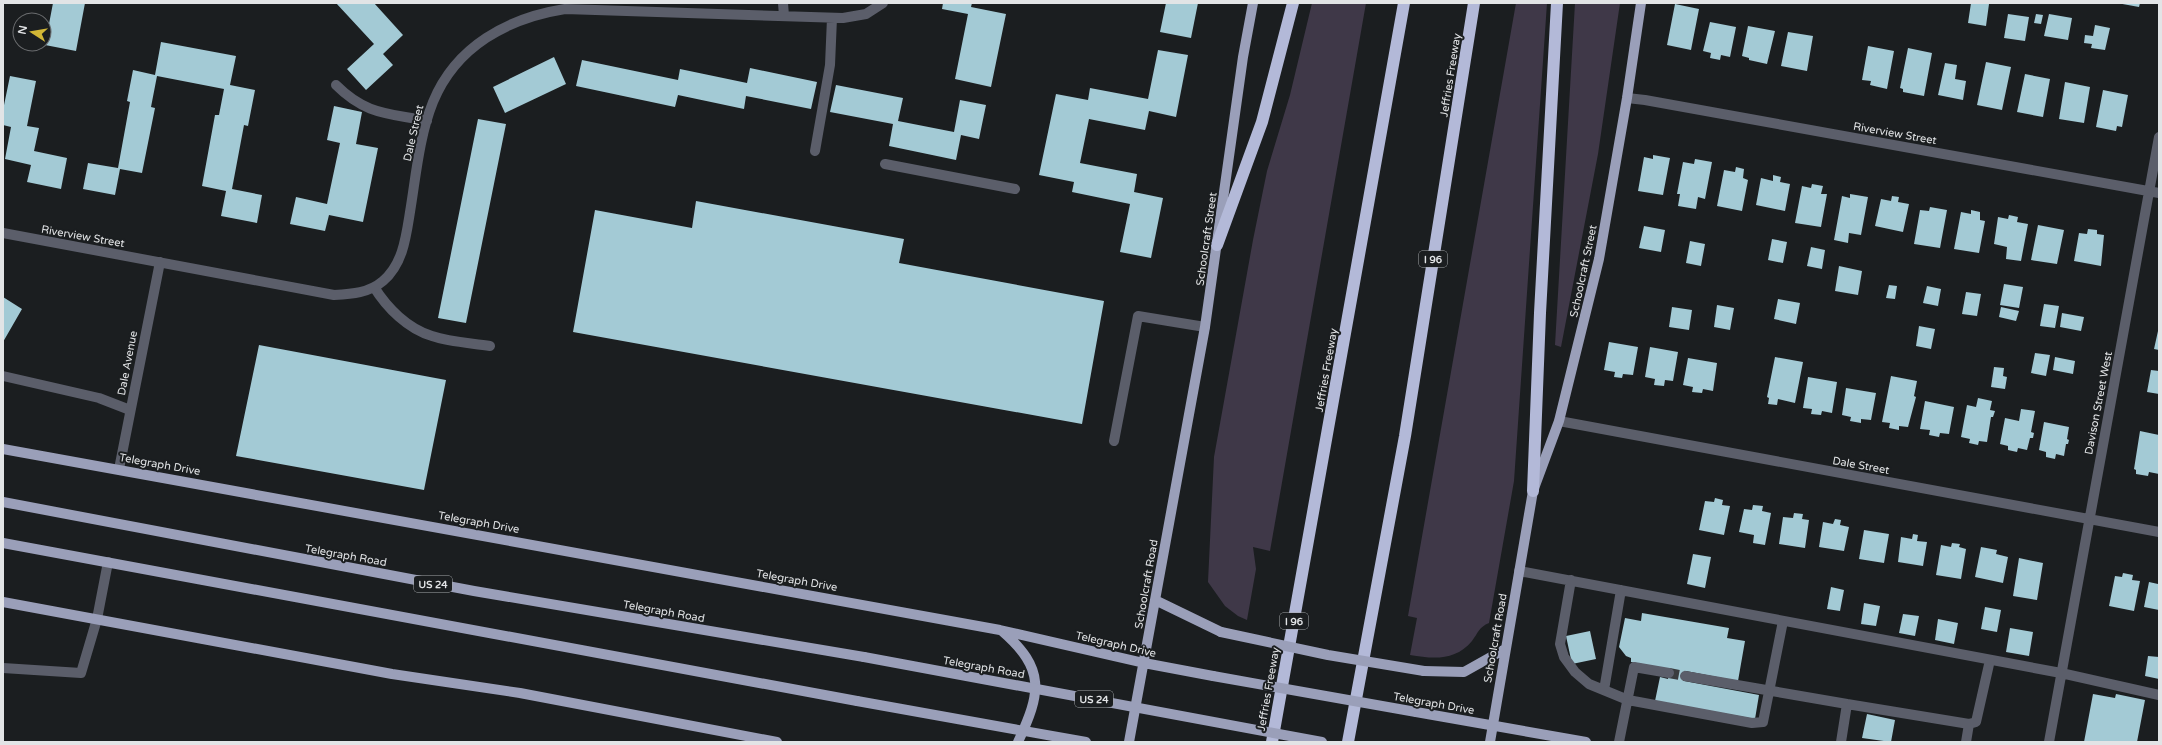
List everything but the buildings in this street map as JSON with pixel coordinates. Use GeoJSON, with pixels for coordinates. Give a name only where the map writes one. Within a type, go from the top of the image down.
{"type":"FeatureCollection","features":[{"type":"Feature","properties":{"kind":"highway"},"geometry":{"type":"LineString","coordinates":[[1217,245],[1262,122],[1293,3]]}},
{"type":"Feature","properties":{"kind":"highway","name":"Jeffries Freeway"},"geometry":{"type":"LineString","coordinates":[[1272,742],[1404,3]]}},
{"type":"Feature","properties":{"kind":"highway","name":"Jeffries Freeway"},"geometry":{"type":"LineString","coordinates":[[1348,742],[1405,436],[1474,3]]}},
{"type":"Feature","properties":{"kind":"highway"},"geometry":{"type":"LineString","coordinates":[[1533,492],[1540,313],[1557,3]]}},
{"type":"Feature","properties":{"kind":"main road","name":"Schoolcraft Street"},"geometry":{"type":"LineString","coordinates":[[1178,477],[1205,327],[1243,56],[1253,3]]}},
{"type":"Feature","properties":{"kind":"main road","name":"Schoolcraft Street"},"geometry":{"type":"LineString","coordinates":[[1524,538],[1533,492],[1559,421],[1599,258],[1627,98],[1641,3]]}},
{"type":"Feature","properties":{"kind":"main road","name":"Telegraph Drive"},"geometry":{"type":"LineString","coordinates":[[3,449],[1000,630],[1144,663],[1586,742]]}},
{"type":"Feature","properties":{"kind":"main road","name":"Schoolcraft Road"},"geometry":{"type":"LineString","coordinates":[[1129,742],[1178,477]]}},
{"type":"Feature","properties":{"kind":"main road","name":"Telegraph Road"},"geometry":{"type":"LineString","coordinates":[[3,502],[458,588],[864,657],[1322,742]]}},
{"type":"Feature","properties":{"kind":"main road","name":"Schoolcraft Road"},"geometry":{"type":"LineString","coordinates":[[1490,742],[1524,538]]}},
{"type":"Feature","properties":{"kind":"main road"},"geometry":{"type":"LineString","coordinates":[[3,542],[857,701],[1086,742]]}},
{"type":"Feature","properties":{"kind":"main road"},"geometry":{"type":"LineString","coordinates":[[1155,600],[1221,632],[1328,655],[1424,671],[1464,672],[1505,649]]}},
{"type":"Feature","properties":{"kind":"main road"},"geometry":{"type":"LineString","coordinates":[[3,602],[392,674],[514,692],[777,742]]}},
{"type":"Feature","properties":{"kind":"main road"},"geometry":{"type":"LineString","coordinates":[[1000,630],[1018,644],[1031,663],[1036,687],[1029,720],[1018,742]]}},
{"type":"Feature","properties":{"kind":"street"},"geometry":{"type":"LineString","coordinates":[[783,3],[784,16]]}},
{"type":"Feature","properties":{"kind":"street","name":"Dale Street"},"geometry":{"type":"LineString","coordinates":[[160,262],[334,295],[357,294],[374,287],[390,274],[401,255],[427,121],[433,102],[442,85],[465,55],[480,42],[499,29],[548,7],[565,9],[832,18],[855,17],[866,14],[883,3]]}},
{"type":"Feature","properties":{"kind":"street"},"geometry":{"type":"LineString","coordinates":[[815,150],[830,65],[832,18]]}},
{"type":"Feature","properties":{"kind":"street"},"geometry":{"type":"LineString","coordinates":[[336,85],[349,98],[370,110],[427,121]]}},
{"type":"Feature","properties":{"kind":"street","name":"Riverview Street"},"geometry":{"type":"LineString","coordinates":[[1627,98],[2154,192]]}},
{"type":"Feature","properties":{"kind":"street","name":"Davison Street West"},"geometry":{"type":"LineString","coordinates":[[2049,742],[2089,519],[2154,192],[2159,137]]}},
{"type":"Feature","properties":{"kind":"street"},"geometry":{"type":"LineString","coordinates":[[885,164],[1015,189]]}},
{"type":"Feature","properties":{"kind":"street","name":"Riverview Street"},"geometry":{"type":"LineString","coordinates":[[3,233],[160,262]]}},
{"type":"Feature","properties":{"kind":"street","name":"Dale Avenue"},"geometry":{"type":"LineString","coordinates":[[119,469],[160,262]]}},
{"type":"Feature","properties":{"kind":"street"},"geometry":{"type":"LineString","coordinates":[[374,287],[388,306],[412,326],[432,336],[490,346]]}},
{"type":"Feature","properties":{"kind":"street"},"geometry":{"type":"LineString","coordinates":[[1114,441],[1138,316],[1205,327]]}},
{"type":"Feature","properties":{"kind":"street"},"geometry":{"type":"LineString","coordinates":[[3,376],[99,398],[130,410]]}},
{"type":"Feature","properties":{"kind":"street","name":"Dale Street"},"geometry":{"type":"LineString","coordinates":[[1559,421],[2159,532]]}},
{"type":"Feature","properties":{"kind":"street"},"geometry":{"type":"LineString","coordinates":[[3,668],[81,673],[96,619],[108,562]]}},
{"type":"Feature","properties":{"kind":"street"},"geometry":{"type":"LineString","coordinates":[[1518,571],[2061,673],[2159,695]]}},
{"type":"Feature","properties":{"kind":"street"},"geometry":{"type":"LineString","coordinates":[[1571,580],[1560,644],[1564,657],[1575,672],[1590,684],[1628,700],[1752,723],[1763,722],[1783,621]]}},
{"type":"Feature","properties":{"kind":"street"},"geometry":{"type":"LineString","coordinates":[[1604,690],[1621,590]]}},
{"type":"Feature","properties":{"kind":"street"},"geometry":{"type":"LineString","coordinates":[[1685,676],[1969,724],[1976,722],[1990,660]]}},
{"type":"Feature","properties":{"kind":"street"},"geometry":{"type":"LineString","coordinates":[[1619,742],[1634,667],[1669,673]]}},
{"type":"Feature","properties":{"kind":"street"},"geometry":{"type":"LineString","coordinates":[[1841,742],[1847,704]]}},
{"type":"Feature","properties":{"kind":"street"},"geometry":{"type":"LineString","coordinates":[[1966,742],[1969,724]]}},
{"type":"Feature","properties":{"kind":"shaded area"},"geometry":{"type":"Polygon","coordinates":[[[1312,3],[1366,3],[1270,551],[1253,547],[1256,569],[1247,620],[1238,616],[1225,606],[1208,582],[1214,457],[1267,171],[1290,95],[1312,3]]]}},
{"type":"Feature","properties":{"kind":"shaded area"},"geometry":{"type":"Polygon","coordinates":[[[1516,3],[1547,3],[1514,481],[1489,623],[1481,628],[1472,641],[1459,652],[1436,658],[1410,655],[1417,618],[1408,616],[1516,3]]]}},
{"type":"Feature","properties":{"kind":"shaded area"},"geometry":{"type":"Polygon","coordinates":[[[1575,3],[1620,3],[1598,154],[1561,347],[1555,345],[1575,3]]]}},
{"type":"Feature","properties":{"kind":"tunnel"},"geometry":{"type":"LineString","coordinates":[[1669,673],[1685,676]]}}]}
